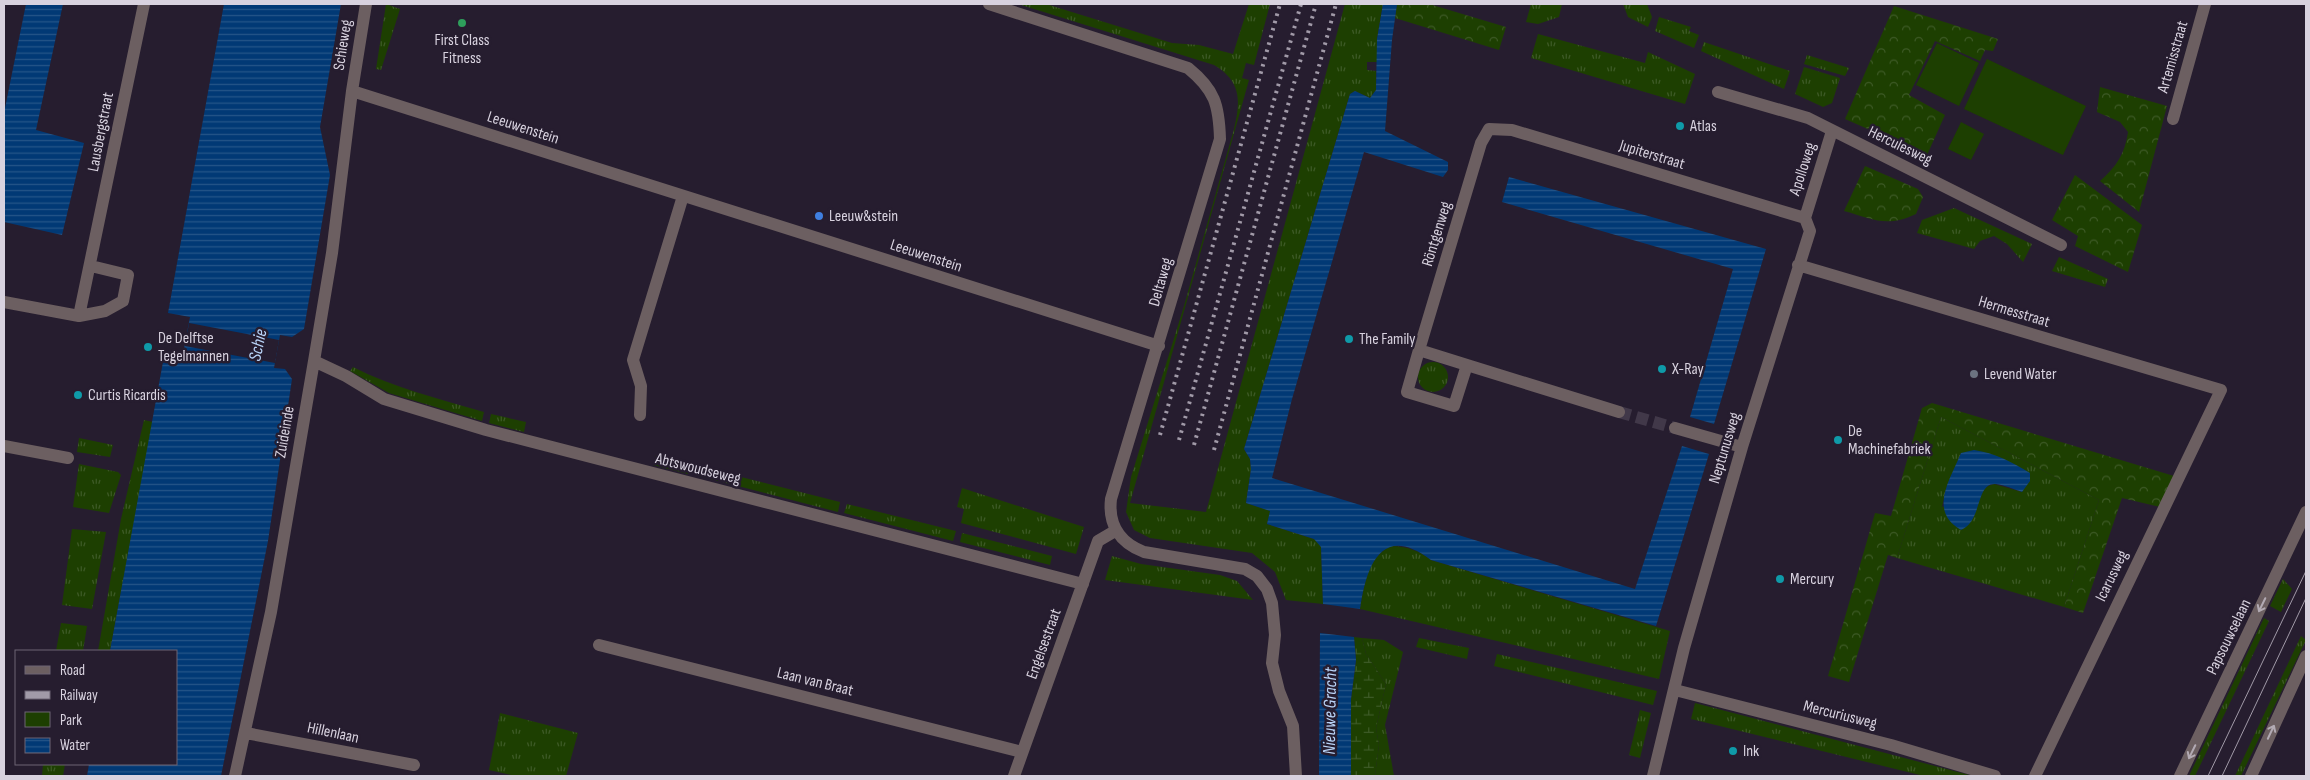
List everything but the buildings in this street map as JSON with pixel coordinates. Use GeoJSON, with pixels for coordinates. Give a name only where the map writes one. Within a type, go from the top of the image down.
{"type":"FeatureCollection","features":[{"type":"Feature","properties":{"kind":"street","name":"Lausbergstraat"},"geometry":{"type":"LineString","coordinates":[[79,316],[91,266],[144,4]]}},
{"type":"Feature","properties":{"kind":"street","name":"Schieweg"},"geometry":{"type":"LineString","coordinates":[[352,91],[366,4]]}},
{"type":"Feature","properties":{"kind":"street","name":"Deltaweg"},"geometry":{"type":"LineString","coordinates":[[989,4],[1188,68],[1203,80],[1213,94],[1220,116],[1220,138],[1159,346],[1111,499],[1110,511],[1115,530]]}},
{"type":"Feature","properties":{"kind":"street","name":"Artemisstraat"},"geometry":{"type":"LineString","coordinates":[[2173,119],[2205,4]]}},
{"type":"Feature","properties":{"kind":"street","name":"Leeuwenstein"},"geometry":{"type":"LineString","coordinates":[[352,91],[1159,346]]}},
{"type":"Feature","properties":{"kind":"street","name":"Zuideinde"},"geometry":{"type":"LineString","coordinates":[[235,776],[246,732],[270,612],[314,361],[332,253],[352,91]]}},
{"type":"Feature","properties":{"kind":"street","name":"Herculesweg"},"geometry":{"type":"LineString","coordinates":[[1718,92],[1808,118],[2061,245]]}},
{"type":"Feature","properties":{"kind":"street","name":"Jupiterstraat"},"geometry":{"type":"LineString","coordinates":[[1489,129],[1512,130],[1805,218]]}},
{"type":"Feature","properties":{"kind":"street","name":"Röntgenweg"},"geometry":{"type":"LineString","coordinates":[[1467,365],[1454,406],[1407,392],[1481,143],[1489,129]]}},
{"type":"Feature","properties":{"kind":"street","name":"Apolloweg"},"geometry":{"type":"LineString","coordinates":[[1805,218],[1832,131]]}},
{"type":"Feature","properties":{"kind":"street"},"geometry":{"type":"LineString","coordinates":[[640,415],[641,386],[633,360],[683,196]]}},
{"type":"Feature","properties":{"kind":"street","name":"Neptunusweg"},"geometry":{"type":"LineString","coordinates":[[1653,776],[1684,648],[1742,447],[1810,231],[1805,218]]}},
{"type":"Feature","properties":{"kind":"street","name":"Hermesstraat"},"geometry":{"type":"LineString","coordinates":[[1798,265],[2221,390]]}},
{"type":"Feature","properties":{"kind":"street"},"geometry":{"type":"LineString","coordinates":[[4,302],[79,316],[105,311],[123,301],[128,275],[91,266]]}},
{"type":"Feature","properties":{"kind":"street"},"geometry":{"type":"LineString","coordinates":[[1419,350],[1619,412]]}},
{"type":"Feature","properties":{"kind":"street","name":"Abtswoudseweg"},"geometry":{"type":"LineString","coordinates":[[314,361],[346,376],[384,399],[486,430],[1083,584]]}},
{"type":"Feature","properties":{"kind":"street","name":"Icarusweg"},"geometry":{"type":"LineString","coordinates":[[2035,776],[2221,390]]}},
{"type":"Feature","properties":{"kind":"street"},"geometry":{"type":"LineString","coordinates":[[1675,428],[1742,447]]}},
{"type":"Feature","properties":{"kind":"street"},"geometry":{"type":"LineString","coordinates":[[4,449],[68,458]]}},
{"type":"Feature","properties":{"kind":"street","name":"Papsouwselaan"},"geometry":{"type":"LineString","coordinates":[[2180,776],[2306,512]]}},
{"type":"Feature","properties":{"kind":"street"},"geometry":{"type":"LineString","coordinates":[[1115,530],[1132,548],[1144,552],[1245,569],[1257,576],[1267,589],[1275,635],[1272,663],[1279,692],[1293,726],[1296,776]]}},
{"type":"Feature","properties":{"kind":"street","name":"Engelsestraat"},"geometry":{"type":"LineString","coordinates":[[1014,776],[1098,541],[1115,530]]}},
{"type":"Feature","properties":{"kind":"street","name":"Laan van Braat"},"geometry":{"type":"LineString","coordinates":[[600,646],[1022,752]]}},
{"type":"Feature","properties":{"kind":"street"},"geometry":{"type":"LineString","coordinates":[[2251,776],[2306,656]]}},
{"type":"Feature","properties":{"kind":"street","name":"Mercuriusweg"},"geometry":{"type":"LineString","coordinates":[[1674,690],[1891,745],[1996,776]]}},
{"type":"Feature","properties":{"kind":"street","name":"Hillenlaan"},"geometry":{"type":"LineString","coordinates":[[246,732],[414,766]]}},
{"type":"Feature","properties":{"kind":"green space"},"geometry":{"type":"Polygon","coordinates":[[[386,4],[400,9],[381,70],[376,69],[386,4]]]}},
{"type":"Feature","properties":{"kind":"green space"},"geometry":{"type":"Polygon","coordinates":[[[1018,4],[1046,4],[1172,43],[1199,45],[1233,54],[1249,4],[1270,4],[1254,65],[1246,63],[1242,78],[1249,80],[1130,503],[1206,512],[1345,4],[1383,4],[1377,39],[1377,62],[1367,62],[1367,70],[1376,71],[1376,90],[1370,98],[1355,91],[1350,94],[1244,449],[1250,459],[1251,469],[1246,503],[1271,511],[1267,524],[1314,539],[1321,547],[1323,604],[1286,600],[1275,572],[1252,553],[1150,538],[1134,530],[1126,512],[1131,477],[1184,306],[1234,129],[1238,100],[1234,85],[1223,71],[1214,65],[1018,4]]]}},
{"type":"Feature","properties":{"kind":"green space"},"geometry":{"type":"Polygon","coordinates":[[[1397,4],[1429,4],[1506,27],[1499,50],[1395,18],[1397,4]]]}},
{"type":"Feature","properties":{"kind":"green space"},"geometry":{"type":"Polygon","coordinates":[[[1531,4],[1562,4],[1559,17],[1538,24],[1526,22],[1531,4]]]}},
{"type":"Feature","properties":{"kind":"green space"},"geometry":{"type":"Polygon","coordinates":[[[1623,4],[1647,4],[1652,17],[1648,27],[1628,17],[1623,4]]]}},
{"type":"Feature","properties":{"kind":"green space"},"geometry":{"type":"Polygon","coordinates":[[[1894,6],[1998,39],[1993,51],[1985,50],[1980,61],[1935,41],[1909,95],[1945,115],[1927,155],[1845,119],[1894,6]]]}},
{"type":"Feature","properties":{"kind":"green space"},"geometry":{"type":"Polygon","coordinates":[[[1659,17],[1691,27],[1689,31],[1699,35],[1694,48],[1655,31],[1659,17]]]}},
{"type":"Feature","properties":{"kind":"green space"},"geometry":{"type":"Polygon","coordinates":[[[1538,34],[1645,63],[1648,52],[1695,74],[1685,104],[1531,58],[1538,34]]]}},
{"type":"Feature","properties":{"kind":"green space"},"geometry":{"type":"Polygon","coordinates":[[[1704,42],[1790,71],[1784,89],[1701,51],[1704,42]]]}},
{"type":"Feature","properties":{"kind":"green space"},"geometry":{"type":"Polygon","coordinates":[[[1937,43],[1979,63],[1959,106],[1916,85],[1937,43]]]}},
{"type":"Feature","properties":{"kind":"green space"},"geometry":{"type":"Polygon","coordinates":[[[1807,55],[1849,68],[1845,76],[1804,64],[1807,55]]]}},
{"type":"Feature","properties":{"kind":"green space"},"geometry":{"type":"Polygon","coordinates":[[[1987,59],[2086,106],[2063,155],[1964,109],[1987,59]]]}},
{"type":"Feature","properties":{"kind":"green space"},"geometry":{"type":"Polygon","coordinates":[[[1804,67],[1840,78],[1832,103],[1823,107],[1795,94],[1804,67]]]}},
{"type":"Feature","properties":{"kind":"green space"},"geometry":{"type":"Polygon","coordinates":[[[2100,87],[2167,106],[2139,212],[2100,181],[2119,160],[2125,147],[2128,132],[2120,122],[2097,112],[2100,87]]]}},
{"type":"Feature","properties":{"kind":"green space"},"geometry":{"type":"Polygon","coordinates":[[[1961,122],[1984,134],[1971,160],[1948,149],[1961,122]]]}},
{"type":"Feature","properties":{"kind":"green space"},"geometry":{"type":"Polygon","coordinates":[[[1865,166],[1918,189],[1923,197],[1916,214],[1896,221],[1880,221],[1844,211],[1865,166]]]}},
{"type":"Feature","properties":{"kind":"green space"},"geometry":{"type":"Polygon","coordinates":[[[2075,175],[2142,225],[2128,272],[2075,246],[2078,236],[2052,220],[2075,175]]]}},
{"type":"Feature","properties":{"kind":"green space"},"geometry":{"type":"Polygon","coordinates":[[[1954,208],[2032,244],[2023,262],[2007,244],[1994,236],[1980,241],[1974,249],[1917,233],[1922,220],[1954,208]]]}},
{"type":"Feature","properties":{"kind":"green space"},"geometry":{"type":"Polygon","coordinates":[[[2059,257],[2108,279],[2105,287],[2052,271],[2059,257]]]}},
{"type":"Feature","properties":{"kind":"green space"},"geometry":{"type":"Polygon","coordinates":[[[1433,362],[1444,366],[1448,377],[1444,388],[1433,392],[1422,388],[1418,377],[1422,366],[1433,362]]]}},
{"type":"Feature","properties":{"kind":"green space"},"geometry":{"type":"Polygon","coordinates":[[[353,367],[401,387],[484,412],[482,421],[389,393],[350,371],[353,367]]]}},
{"type":"Feature","properties":{"kind":"green space"},"geometry":{"type":"Polygon","coordinates":[[[1932,403],[2174,476],[2160,507],[2122,498],[2083,613],[2064,607],[2099,500],[1941,417],[1897,558],[1888,555],[1849,682],[1828,676],[1875,513],[1891,516],[1922,408],[1932,403]]]}},
{"type":"Feature","properties":{"kind":"green space"},"geometry":{"type":"Polygon","coordinates":[[[491,414],[526,422],[524,432],[489,423],[491,414]]]}},
{"type":"Feature","properties":{"kind":"green space"},"geometry":{"type":"Polygon","coordinates":[[[1941,417],[2099,500],[2064,607],[1897,558],[1941,417]],[[1961,453],[1945,493],[1942,507],[1982,491],[1994,484],[2022,492],[1961,453]]]}},
{"type":"Feature","properties":{"kind":"green space"},"geometry":{"type":"Polygon","coordinates":[[[144,420],[153,422],[110,650],[98,650],[121,519],[144,420]]]}},
{"type":"Feature","properties":{"kind":"green space"},"geometry":{"type":"Polygon","coordinates":[[[79,438],[113,445],[110,457],[77,452],[79,438]]]}},
{"type":"Feature","properties":{"kind":"green space"},"geometry":{"type":"Polygon","coordinates":[[[656,455],[691,464],[688,474],[653,465],[656,455]]]}},
{"type":"Feature","properties":{"kind":"green space"},"geometry":{"type":"Polygon","coordinates":[[[79,464],[118,472],[121,475],[109,513],[73,507],[79,464]]]}},
{"type":"Feature","properties":{"kind":"green space"},"geometry":{"type":"Polygon","coordinates":[[[697,466],[840,502],[838,512],[695,475],[697,466]]]}},
{"type":"Feature","properties":{"kind":"green space"},"geometry":{"type":"Polygon","coordinates":[[[962,488],[1084,527],[1076,554],[961,523],[964,509],[957,507],[962,488]]]}},
{"type":"Feature","properties":{"kind":"green space"},"geometry":{"type":"Polygon","coordinates":[[[847,504],[956,531],[953,541],[844,513],[847,504]]]}},
{"type":"Feature","properties":{"kind":"green space"},"geometry":{"type":"Polygon","coordinates":[[[72,529],[106,532],[92,609],[62,605],[72,529]]]}},
{"type":"Feature","properties":{"kind":"green space"},"geometry":{"type":"Polygon","coordinates":[[[962,533],[1052,556],[1050,565],[960,542],[962,533]]]}},
{"type":"Feature","properties":{"kind":"green space"},"geometry":{"type":"Polygon","coordinates":[[[1391,546],[1412,550],[1431,560],[1670,631],[1659,679],[1360,609],[1368,573],[1377,557],[1391,546]]]}},
{"type":"Feature","properties":{"kind":"green space"},"geometry":{"type":"Polygon","coordinates":[[[1112,556],[1141,564],[1220,575],[1237,581],[1253,600],[1105,580],[1112,556]]]}},
{"type":"Feature","properties":{"kind":"green space"},"geometry":{"type":"Polygon","coordinates":[[[2283,579],[2292,589],[2281,612],[2270,606],[2283,579]]]}},
{"type":"Feature","properties":{"kind":"green space"},"geometry":{"type":"Polygon","coordinates":[[[2264,618],[2269,621],[2195,776],[2189,776],[2264,618]]]}},
{"type":"Feature","properties":{"kind":"green space"},"geometry":{"type":"Polygon","coordinates":[[[61,623],[87,626],[83,650],[56,650],[61,623]]]}},
{"type":"Feature","properties":{"kind":"green space"},"geometry":{"type":"Polygon","coordinates":[[[2301,636],[2306,640],[2241,776],[2235,776],[2301,636]]]}},
{"type":"Feature","properties":{"kind":"green space"},"geometry":{"type":"Polygon","coordinates":[[[1354,637],[1362,638],[1366,654],[1386,684],[1376,728],[1379,745],[1375,776],[1351,776],[1351,699],[1356,660],[1354,637]]]}},
{"type":"Feature","properties":{"kind":"green space"},"geometry":{"type":"Polygon","coordinates":[[[1362,638],[1384,640],[1403,652],[1385,725],[1394,776],[1375,776],[1379,745],[1376,728],[1386,684],[1366,654],[1362,638]]]}},
{"type":"Feature","properties":{"kind":"green space"},"geometry":{"type":"Polygon","coordinates":[[[1419,638],[1469,648],[1467,659],[1416,647],[1419,638]]]}},
{"type":"Feature","properties":{"kind":"green space"},"geometry":{"type":"Polygon","coordinates":[[[1497,654],[1657,691],[1653,705],[1494,666],[1497,654]]]}},
{"type":"Feature","properties":{"kind":"green space"},"geometry":{"type":"Polygon","coordinates":[[[1695,703],[1973,776],[1924,776],[1691,719],[1695,703]]]}},
{"type":"Feature","properties":{"kind":"green space"},"geometry":{"type":"Polygon","coordinates":[[[1640,710],[1651,713],[1640,758],[1629,755],[1640,710]]]}},
{"type":"Feature","properties":{"kind":"green space"},"geometry":{"type":"Polygon","coordinates":[[[500,713],[578,733],[566,776],[516,776],[489,770],[500,713]]]}},
{"type":"Feature","properties":{"kind":"green space"},"geometry":{"type":"Polygon","coordinates":[[[43,765],[65,765],[63,776],[42,776],[43,765]]]}},
{"type":"Feature","properties":{"kind":"water"},"geometry":{"type":"Polygon","coordinates":[[[26,4],[63,4],[36,130],[84,143],[62,235],[4,222],[4,113],[26,4]]]}},
{"type":"Feature","properties":{"kind":"water","name":"Schie"},"geometry":{"type":"Polygon","coordinates":[[[224,4],[341,4],[320,127],[330,175],[304,329],[292,337],[280,335],[274,368],[285,369],[292,379],[268,541],[221,776],[87,776],[89,765],[178,765],[178,650],[110,650],[165,351],[183,354],[190,317],[168,313],[224,4]]]}},
{"type":"Feature","properties":{"kind":"water"},"geometry":{"type":"Polygon","coordinates":[[[1383,4],[1397,4],[1392,40],[1385,131],[1448,162],[1448,170],[1443,177],[1364,152],[1292,399],[1272,478],[1635,589],[1682,446],[1709,454],[1656,626],[1431,560],[1414,549],[1400,546],[1388,548],[1379,554],[1372,565],[1360,609],[1323,604],[1321,547],[1314,539],[1267,524],[1270,511],[1246,503],[1251,469],[1250,459],[1244,449],[1350,94],[1355,91],[1370,98],[1376,90],[1377,39],[1383,4]]]}},
{"type":"Feature","properties":{"kind":"water"},"geometry":{"type":"Polygon","coordinates":[[[1509,177],[1766,249],[1714,424],[1690,417],[1733,269],[1502,202],[1509,177]]]}},
{"type":"Feature","properties":{"kind":"water"},"geometry":{"type":"Polygon","coordinates":[[[1974,450],[2003,458],[2017,465],[2030,473],[2030,481],[2022,492],[1996,484],[1989,485],[1981,495],[1973,519],[1961,530],[1951,522],[1946,514],[1944,494],[1961,453],[1974,450]]]}},
{"type":"Feature","properties":{"kind":"water","name":"Nieuwe Gracht"},"geometry":{"type":"Polygon","coordinates":[[[1320,633],[1354,637],[1356,660],[1351,699],[1351,776],[1319,776],[1320,633]]]}},
{"type":"Feature","properties":{"kind":"pier"},"geometry":{"type":"Polygon","coordinates":[[[189,323],[279,340],[275,363],[185,346],[189,323]]]}},
{"type":"Feature","properties":{"kind":"tunnel"},"geometry":{"type":"LineString","coordinates":[[1619,412],[1675,428]]}},
{"type":"Feature","properties":{"kind":"tram line"},"geometry":{"type":"LineString","coordinates":[[2208,776],[2306,571]]}},
{"type":"Feature","properties":{"kind":"tram line"},"geometry":{"type":"LineString","coordinates":[[2222,776],[2306,598]]}},
{"type":"Feature","properties":{"kind":"railway"},"geometry":{"type":"LineString","coordinates":[[1160,435],[1280,4]]}},
{"type":"Feature","properties":{"kind":"railway"},"geometry":{"type":"LineString","coordinates":[[1179,440],[1301,4]]}},
{"type":"Feature","properties":{"kind":"railway"},"geometry":{"type":"LineString","coordinates":[[1194,445],[1316,4]]}},
{"type":"Feature","properties":{"kind":"railway"},"geometry":{"type":"LineString","coordinates":[[1214,450],[1336,4]]}},
{"type":"Feature","properties":{"kind":"place","name":"First Class Fitness"},"geometry":{"type":"Point","coordinates":[462,23]}},
{"type":"Feature","properties":{"kind":"place","name":"Atlas"},"geometry":{"type":"Point","coordinates":[1680,126]}},
{"type":"Feature","properties":{"kind":"place","name":"Leeuw&stein"},"geometry":{"type":"Point","coordinates":[819,216]}},
{"type":"Feature","properties":{"kind":"place","name":"The Family"},"geometry":{"type":"Point","coordinates":[1349,339]}},
{"type":"Feature","properties":{"kind":"place","name":"De Delftse Tegelmannen"},"geometry":{"type":"Point","coordinates":[148,347]}},
{"type":"Feature","properties":{"kind":"place","name":"X-Ray"},"geometry":{"type":"Point","coordinates":[1662,369]}},
{"type":"Feature","properties":{"kind":"place","name":"Levend Water"},"geometry":{"type":"Point","coordinates":[1974,374]}},
{"type":"Feature","properties":{"kind":"place","name":"Curtis Ricardis"},"geometry":{"type":"Point","coordinates":[78,395]}},
{"type":"Feature","properties":{"kind":"place","name":"De Machinefabriek"},"geometry":{"type":"Point","coordinates":[1838,440]}},
{"type":"Feature","properties":{"kind":"place","name":"Mercury"},"geometry":{"type":"Point","coordinates":[1780,579]}},
{"type":"Feature","properties":{"kind":"place","name":"Ink"},"geometry":{"type":"Point","coordinates":[1733,751]}}]}
